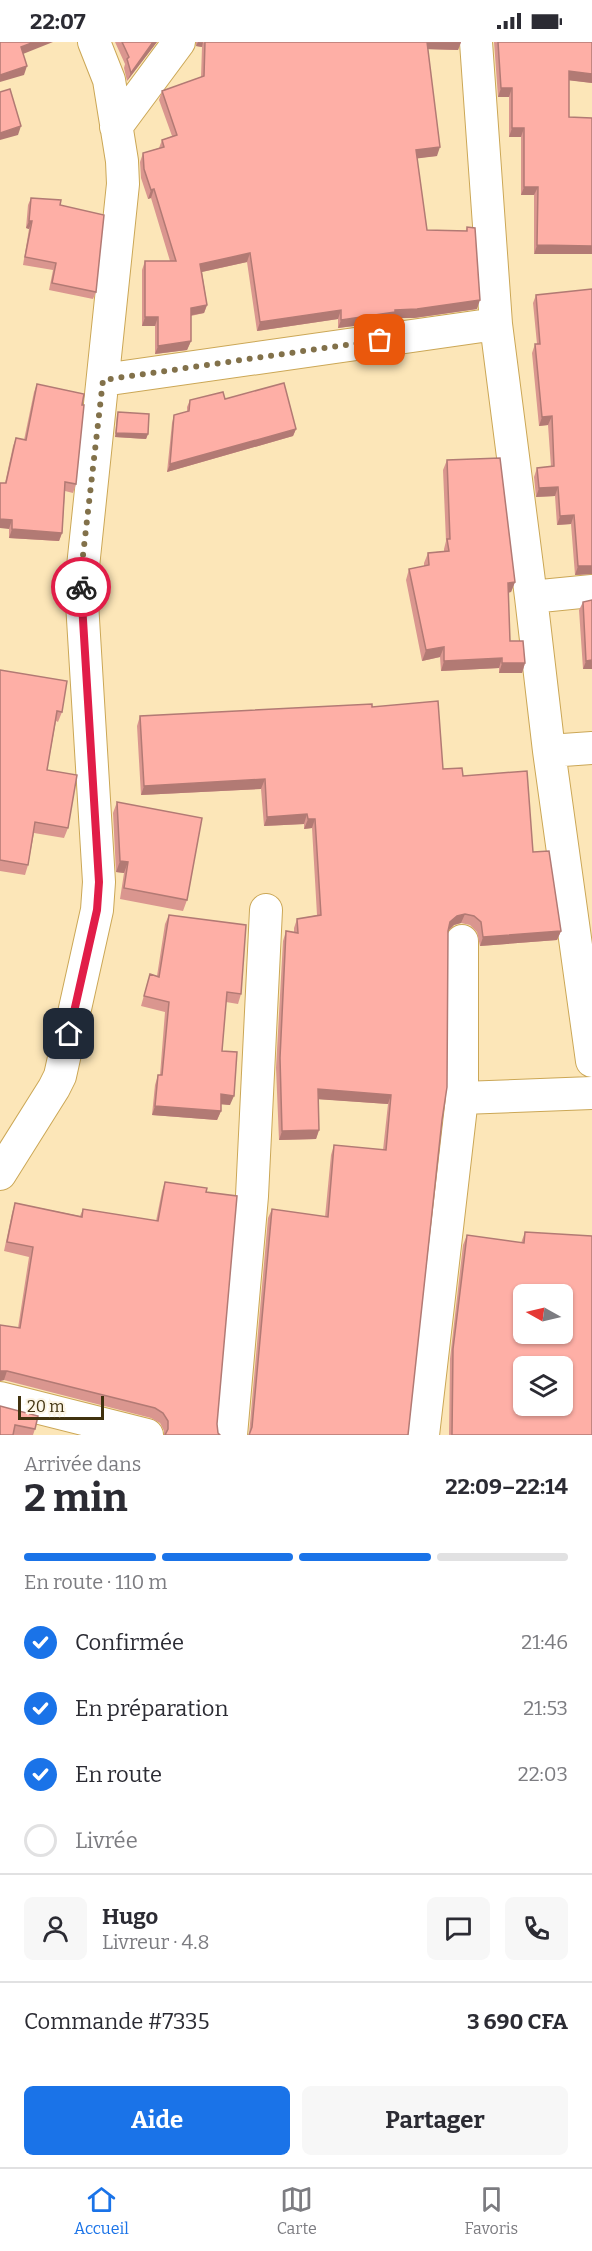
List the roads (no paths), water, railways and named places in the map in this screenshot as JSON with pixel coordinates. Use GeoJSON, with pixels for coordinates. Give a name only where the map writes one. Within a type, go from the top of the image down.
{"type":"FeatureCollection","features":[{"type":"Feature","properties":{"kind":"street"},"geometry":{"type":"LineString","coordinates":[[0,1174],[60,1076],[97,910],[99,882],[81,586],[123,184],[122,161],[109,80],[94,42]]}},
{"type":"Feature","properties":{"kind":"street"},"geometry":{"type":"LineString","coordinates":[[116,127],[179,42]]}},
{"type":"Feature","properties":{"kind":"street"},"geometry":{"type":"LineString","coordinates":[[476,42],[496,324],[549,751],[592,1061]]}},
{"type":"Feature","properties":{"kind":"street"},"geometry":{"type":"LineString","coordinates":[[103,380],[496,324]]}},
{"type":"Feature","properties":{"kind":"street"},"geometry":{"type":"LineString","coordinates":[[531,597],[592,591]]}},
{"type":"Feature","properties":{"kind":"street"},"geometry":{"type":"LineString","coordinates":[[549,751],[592,747]]}},
{"type":"Feature","properties":{"kind":"street"},"geometry":{"type":"LineString","coordinates":[[231,1435],[252,1196],[266,910]]}},
{"type":"Feature","properties":{"kind":"street"},"geometry":{"type":"LineString","coordinates":[[423,1435],[462,1098],[462,941]]}},
{"type":"Feature","properties":{"kind":"street"},"geometry":{"type":"LineString","coordinates":[[462,1098],[592,1093]]}},
{"type":"Feature","properties":{"kind":"street"},"geometry":{"type":"LineString","coordinates":[[0,1398],[147,1435]]}}]}
